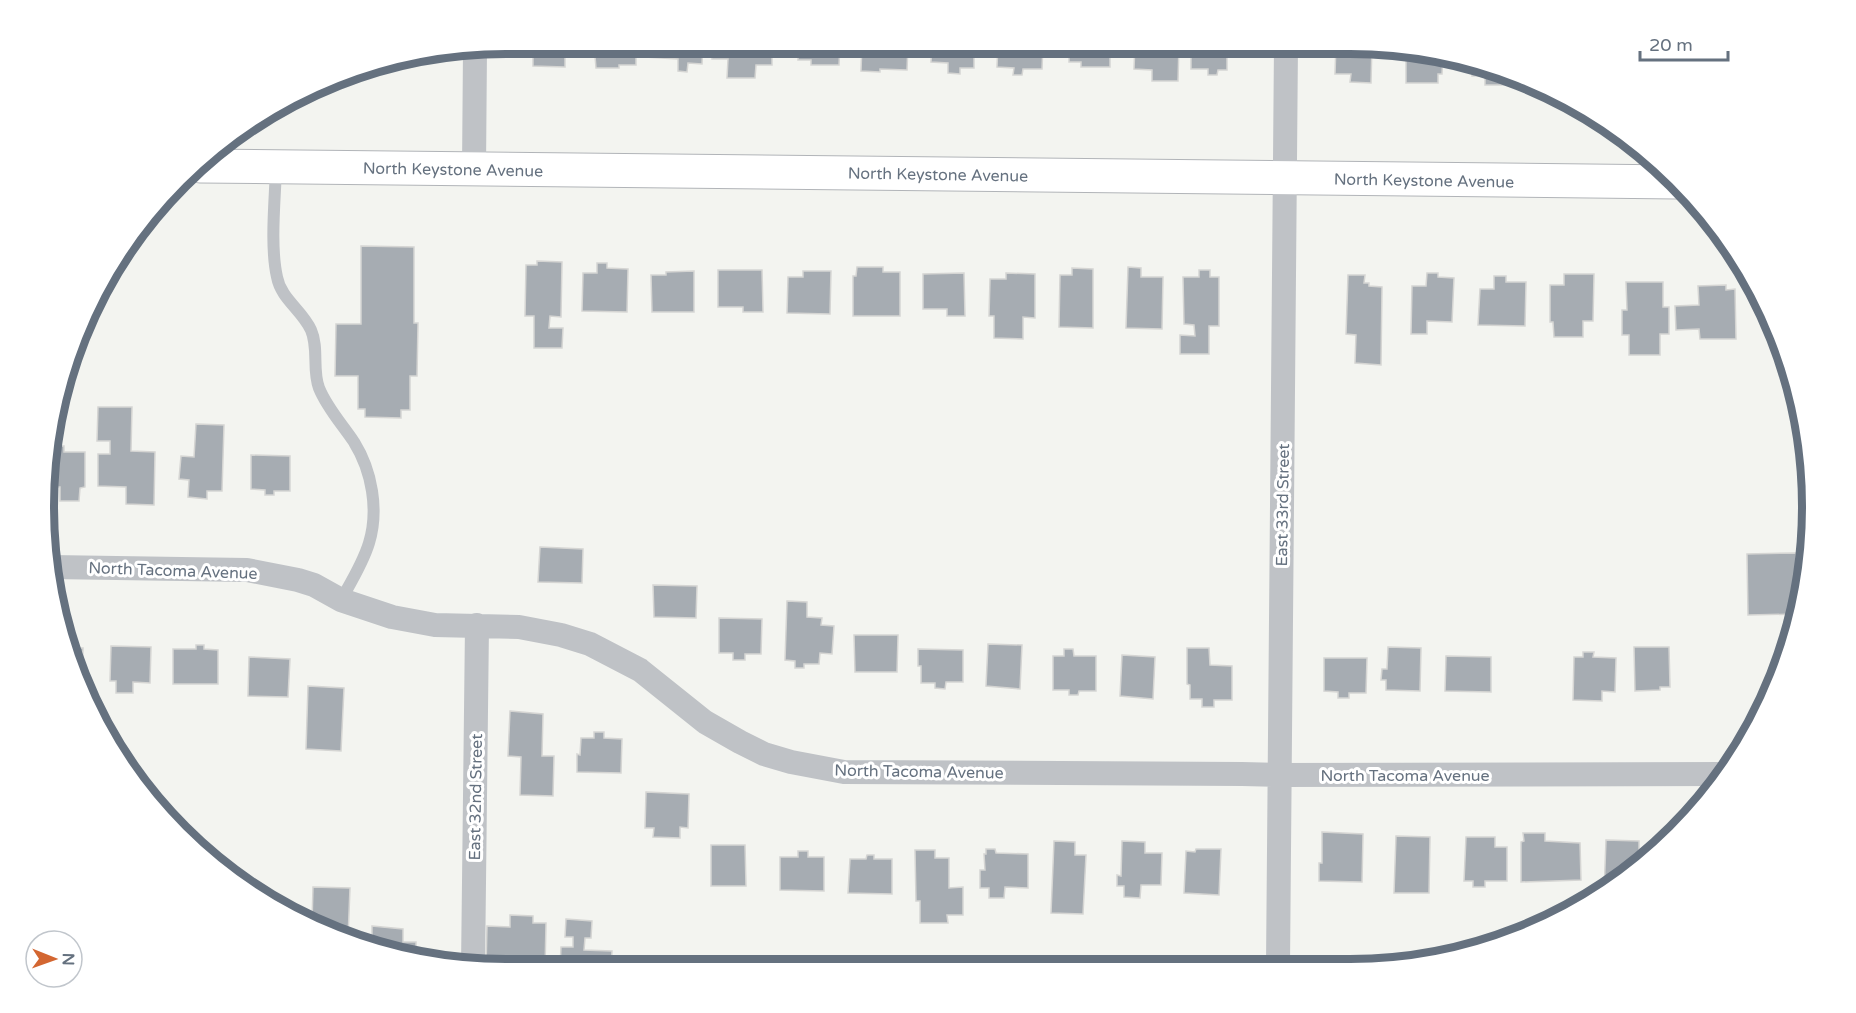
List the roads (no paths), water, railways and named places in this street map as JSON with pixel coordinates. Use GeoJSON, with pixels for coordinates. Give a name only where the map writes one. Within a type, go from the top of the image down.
{"type":"FeatureCollection","features":[{"type":"Feature","properties":{"kind":"main road","name":"North Keystone Avenue"},"geometry":{"type":"LineString","coordinates":[[208,166],[1664,182]]}},
{"type":"Feature","properties":{"kind":"street","name":"East 33rd Street"},"geometry":{"type":"LineString","coordinates":[[1278,959],[1286,54]]}},
{"type":"Feature","properties":{"kind":"street"},"geometry":{"type":"LineString","coordinates":[[474,169],[475,55]]}},
{"type":"Feature","properties":{"kind":"street","name":"North Tacoma Avenue"},"geometry":{"type":"LineString","coordinates":[[58,567],[247,570],[298,580],[314,585],[341,600],[392,617],[419,623],[535,629],[590,644],[640,670],[705,722],[740,742],[777,758],[817,769],[844,772],[1279,776],[1714,774]]}},
{"type":"Feature","properties":{"kind":"street","name":"East 32nd Street"},"geometry":{"type":"LineString","coordinates":[[473,958],[477,625]]}},
{"type":"Feature","properties":{"kind":"lane"},"geometry":{"type":"LineString","coordinates":[[276,167],[274,229],[277,280],[284,295],[311,331],[319,388],[363,460],[371,487],[373,506],[370,542],[341,600]]}}]}
